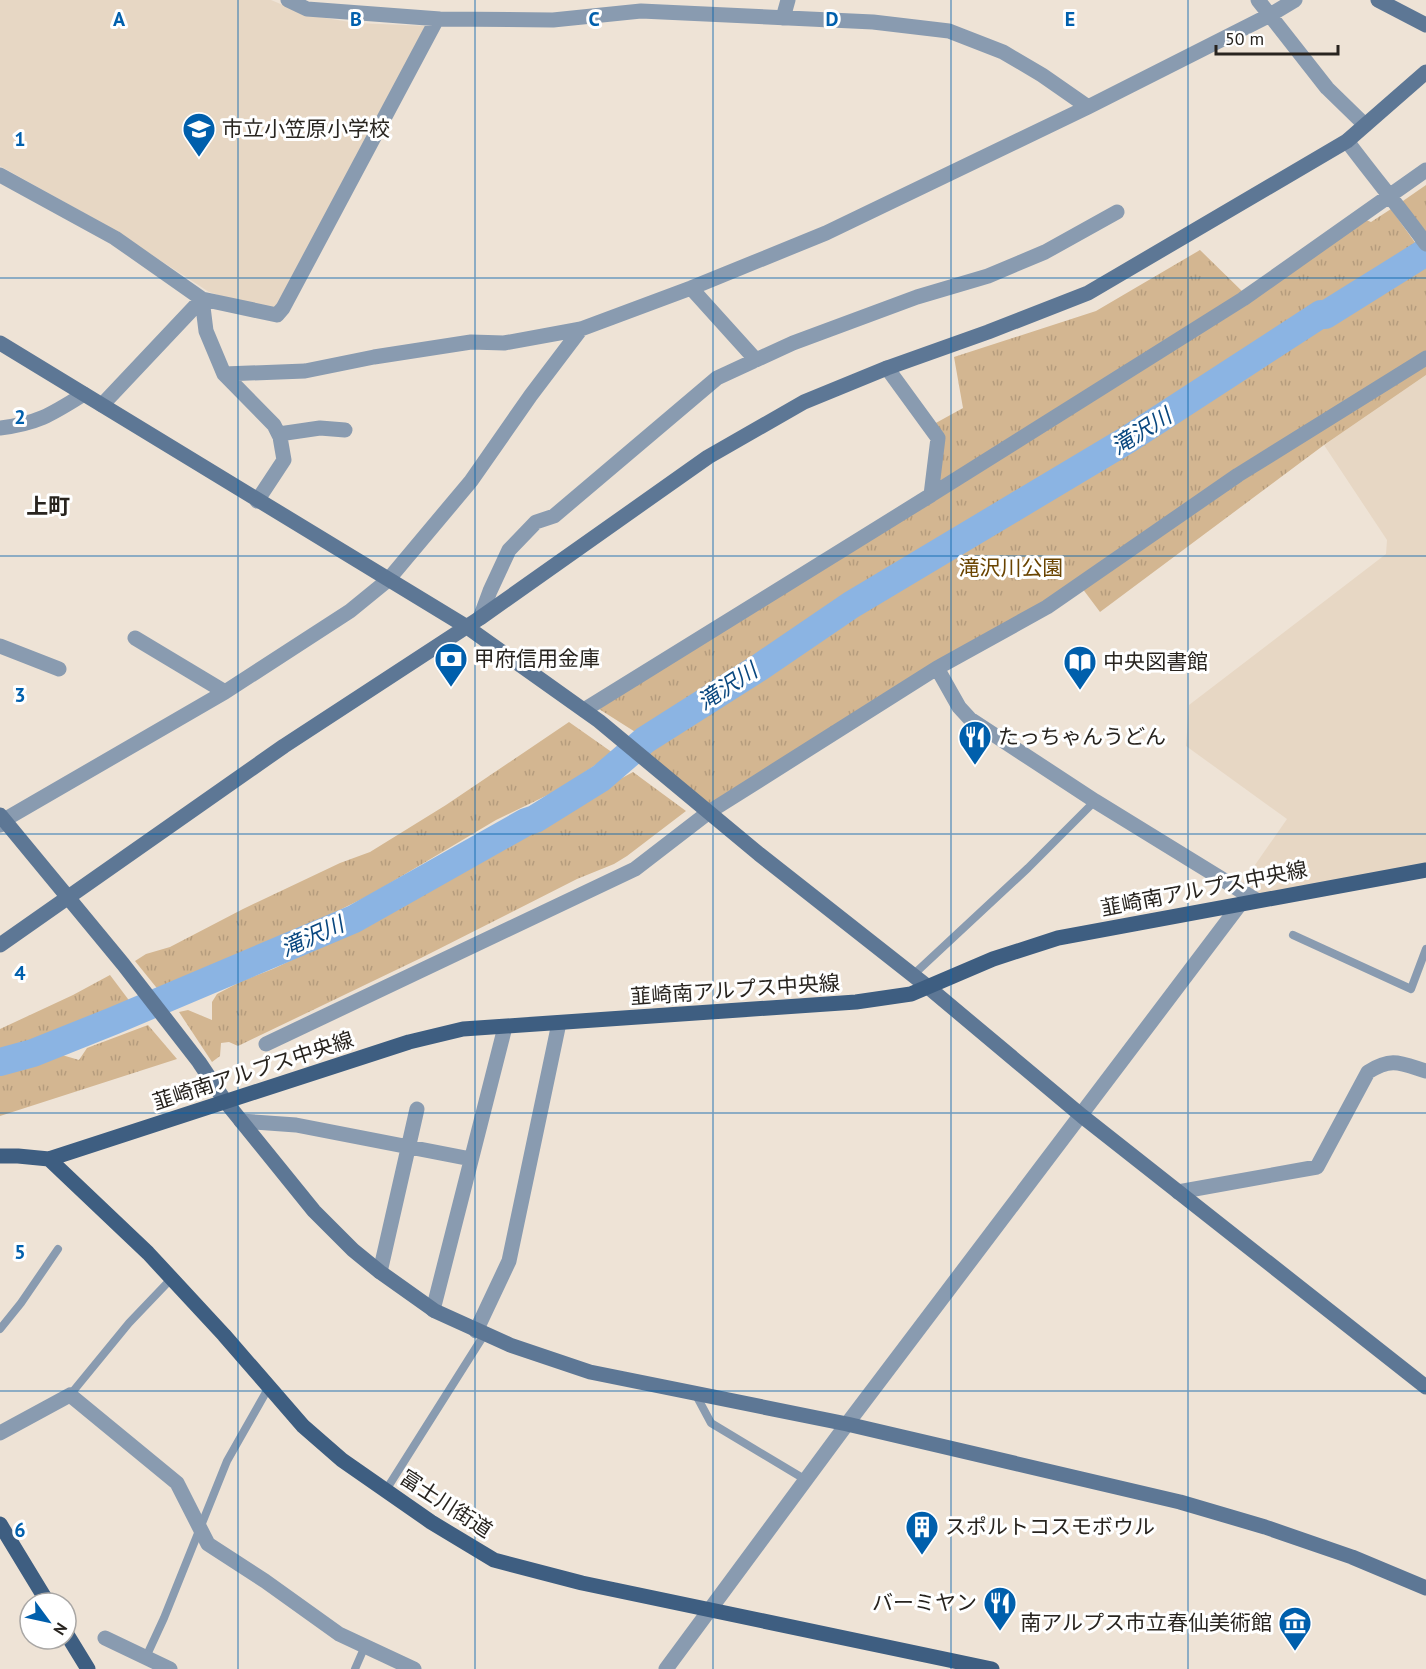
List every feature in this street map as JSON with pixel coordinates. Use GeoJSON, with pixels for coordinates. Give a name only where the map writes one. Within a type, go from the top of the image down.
{"type":"FeatureCollection","features":[{"type":"Feature","properties":{"kind":"main road","name":"韮崎南アルプス中央線"},"geometry":{"type":"LineString","coordinates":[[49,1160],[408,1042],[463,1029],[856,1002],[910,994],[993,959],[1058,938],[1426,870]]}},
{"type":"Feature","properties":{"kind":"main road"},"geometry":{"type":"LineString","coordinates":[[0,1156],[18,1155],[49,1160]]}},
{"type":"Feature","properties":{"kind":"main road","name":"富士川街道"},"geometry":{"type":"LineString","coordinates":[[49,1160],[172,1278],[303,1426],[342,1460],[432,1522],[494,1560],[582,1583],[992,1669]]}},
{"type":"Feature","properties":{"kind":"main road"},"geometry":{"type":"LineString","coordinates":[[0,1524],[41,1591]]}},
{"type":"Feature","properties":{"kind":"main road"},"geometry":{"type":"LineString","coordinates":[[77,1651],[88,1669]]}},
{"type":"Feature","properties":{"kind":"street"},"geometry":{"type":"LineString","coordinates":[[288,0],[307,9],[437,19],[553,20],[643,5],[783,18],[873,22],[949,31],[1003,52],[1042,75],[1088,107]]}},
{"type":"Feature","properties":{"kind":"street"},"geometry":{"type":"LineString","coordinates":[[386,15],[392,0]]}},
{"type":"Feature","properties":{"kind":"street"},"geometry":{"type":"LineString","coordinates":[[783,18],[788,0]]}},
{"type":"Feature","properties":{"kind":"street"},"geometry":{"type":"LineString","coordinates":[[1258,0],[1327,88],[1365,125]]}},
{"type":"Feature","properties":{"kind":"street"},"geometry":{"type":"LineString","coordinates":[[224,374],[305,371],[374,357],[471,342],[504,343],[581,329],[691,288],[826,233],[1088,107],[1270,15],[1295,0]]}},
{"type":"Feature","properties":{"kind":"street"},"geometry":{"type":"LineString","coordinates":[[1378,0],[1426,25]]}},
{"type":"Feature","properties":{"kind":"street"},"geometry":{"type":"LineString","coordinates":[[0,175],[115,238],[202,298],[277,315],[283,308],[437,19]]}},
{"type":"Feature","properties":{"kind":"street"},"geometry":{"type":"LineString","coordinates":[[0,945],[284,746],[480,618],[708,457],[804,402],[887,368],[1088,293],[1347,141],[1426,72]]}},
{"type":"Feature","properties":{"kind":"street"},"geometry":{"type":"LineString","coordinates":[[1347,141],[1426,244]]}},
{"type":"Feature","properties":{"kind":"street"},"geometry":{"type":"LineString","coordinates":[[584,710],[1243,299],[1394,201],[1426,170]]}},
{"type":"Feature","properties":{"kind":"street"},"geometry":{"type":"LineString","coordinates":[[480,618],[509,550],[536,522],[554,516],[717,378],[794,343],[907,301],[988,276],[1045,252],[1117,212]]}},
{"type":"Feature","properties":{"kind":"street"},"geometry":{"type":"LineString","coordinates":[[691,288],[756,360]]}},
{"type":"Feature","properties":{"kind":"street"},"geometry":{"type":"LineString","coordinates":[[202,298],[206,331],[224,374],[274,425],[279,434],[284,460],[257,501]]}},
{"type":"Feature","properties":{"kind":"street"},"geometry":{"type":"LineString","coordinates":[[102,405],[202,298]]}},
{"type":"Feature","properties":{"kind":"street"},"geometry":{"type":"LineString","coordinates":[[581,329],[531,395],[471,481],[388,580],[350,611],[225,692],[1,820],[69,897],[123,964],[199,1062],[225,1101],[314,1211],[353,1250],[432,1310],[510,1345],[590,1372],[847,1424],[1180,1502],[1352,1557],[1426,1588]]}},
{"type":"Feature","properties":{"kind":"street"},"geometry":{"type":"LineString","coordinates":[[0,344],[466,627],[584,710],[928,987],[1082,1116],[1426,1388]]}},
{"type":"Feature","properties":{"kind":"street"},"geometry":{"type":"LineString","coordinates":[[266,1044],[635,868],[709,812],[937,668],[1047,607],[1238,475],[1426,358]]}},
{"type":"Feature","properties":{"kind":"street"},"geometry":{"type":"LineString","coordinates":[[887,368],[938,438],[931,495]]}},
{"type":"Feature","properties":{"kind":"street"},"geometry":{"type":"LineString","coordinates":[[0,428],[48,417],[84,394]]}},
{"type":"Feature","properties":{"kind":"street"},"geometry":{"type":"LineString","coordinates":[[279,434],[320,428],[345,430]]}},
{"type":"Feature","properties":{"kind":"street"},"geometry":{"type":"LineString","coordinates":[[135,638],[225,692]]}},
{"type":"Feature","properties":{"kind":"street"},"geometry":{"type":"LineString","coordinates":[[0,646],[59,669]]}},
{"type":"Feature","properties":{"kind":"street"},"geometry":{"type":"LineString","coordinates":[[666,1669],[847,1424],[1249,902],[970,719],[959,707],[937,668]]}},
{"type":"Feature","properties":{"kind":"street"},"geometry":{"type":"LineString","coordinates":[[480,1333],[509,1262],[559,1023]]}},
{"type":"Feature","properties":{"kind":"street"},"geometry":{"type":"LineString","coordinates":[[432,1310],[505,1027]]}},
{"type":"Feature","properties":{"kind":"street"},"geometry":{"type":"LineString","coordinates":[[1178,1192],[1317,1167],[1368,1072],[1383,1063],[1395,1061],[1426,1071]]}},
{"type":"Feature","properties":{"kind":"street"},"geometry":{"type":"LineString","coordinates":[[380,1272],[417,1109]]}},
{"type":"Feature","properties":{"kind":"street"},"geometry":{"type":"LineString","coordinates":[[241,1121],[296,1125],[471,1159]]}},
{"type":"Feature","properties":{"kind":"street"},"geometry":{"type":"LineString","coordinates":[[0,1433],[69,1395],[177,1483],[208,1544],[339,1634],[414,1669]]}},
{"type":"Feature","properties":{"kind":"street"},"geometry":{"type":"LineString","coordinates":[[105,1638],[170,1669]]}},
{"type":"Feature","properties":{"kind":"lane"},"geometry":{"type":"LineString","coordinates":[[913,975],[1028,868],[1095,801]]}},
{"type":"Feature","properties":{"kind":"lane"},"geometry":{"type":"LineString","coordinates":[[1293,935],[1411,989],[1426,949]]}},
{"type":"Feature","properties":{"kind":"lane"},"geometry":{"type":"LineString","coordinates":[[0,1329],[21,1304],[58,1249]]}},
{"type":"Feature","properties":{"kind":"lane"},"geometry":{"type":"LineString","coordinates":[[69,1395],[129,1323],[172,1278]]}},
{"type":"Feature","properties":{"kind":"lane"},"geometry":{"type":"LineString","coordinates":[[386,1490],[480,1333]]}},
{"type":"Feature","properties":{"kind":"lane"},"geometry":{"type":"LineString","coordinates":[[146,1657],[227,1461],[269,1387]]}},
{"type":"Feature","properties":{"kind":"lane"},"geometry":{"type":"LineString","coordinates":[[696,1395],[711,1423],[806,1480]]}},
{"type":"Feature","properties":{"kind":"lane"},"geometry":{"type":"LineString","coordinates":[[355,1669],[364,1646]]}},
{"type":"Feature","properties":{"kind":"shaded area"},"geometry":{"type":"Polygon","coordinates":[[[0,0],[271,0],[307,15],[356,23],[428,26],[277,305],[268,311],[209,292],[104,224],[0,166],[0,0]]]}},
{"type":"Feature","properties":{"kind":"shaded area"},"geometry":{"type":"Polygon","coordinates":[[[1426,375],[1426,864],[1253,896],[1239,888],[1287,819],[1186,746],[1189,705],[1386,554],[1387,540],[1324,445],[1426,375]]]}},
{"type":"Feature","properties":{"kind":"green space"},"geometry":{"type":"Polygon","coordinates":[[[1426,185],[1426,235],[1400,203],[1426,185]]]}},
{"type":"Feature","properties":{"kind":"green space","name":"滝沢川公園"},"geometry":{"type":"Polygon","coordinates":[[[1391,209],[1416,244],[937,549],[930,542],[918,558],[640,735],[599,709],[935,496],[934,424],[963,408],[954,357],[1096,311],[1200,250],[1247,296],[1359,217],[1371,222],[1391,209]]]}},
{"type":"Feature","properties":{"kind":"green space","name":"滝沢川公園"},"geometry":{"type":"Polygon","coordinates":[[[1426,264],[1426,358],[1053,603],[709,812],[632,748],[760,667],[839,613],[1111,450],[1321,314],[1398,270],[1426,264]]]}},
{"type":"Feature","properties":{"kind":"green space","name":"滝沢川公園"},"geometry":{"type":"Polygon","coordinates":[[[1426,363],[1426,375],[1324,445],[1100,612],[1082,588],[1237,480],[1426,363]]]}},
{"type":"Feature","properties":{"kind":"green space"},"geometry":{"type":"Polygon","coordinates":[[[569,722],[613,753],[560,789],[496,820],[370,895],[160,992],[135,961],[146,954],[170,947],[340,863],[370,852],[446,805],[569,722]]]}},
{"type":"Feature","properties":{"kind":"green space"},"geometry":{"type":"Polygon","coordinates":[[[633,772],[686,811],[614,864],[577,879],[421,958],[238,1046],[229,1042],[221,1043],[220,1056],[212,1062],[179,1012],[188,1010],[212,1020],[212,1002],[217,994],[330,942],[413,899],[569,808],[587,802],[593,794],[633,772]]]}},
{"type":"Feature","properties":{"kind":"green space"},"geometry":{"type":"Polygon","coordinates":[[[110,975],[131,1003],[109,1015],[20,1050],[0,1055],[0,1029],[110,975]]]}},
{"type":"Feature","properties":{"kind":"green space"},"geometry":{"type":"Polygon","coordinates":[[[148,1025],[177,1059],[0,1116],[0,1073],[62,1055],[79,1060],[87,1048],[148,1025]]]}},
{"type":"Feature","properties":{"kind":"waterway","name":"滝沢川"},"geometry":{"type":"LineString","coordinates":[[0,1062],[33,1053],[113,1021],[354,919],[535,819],[601,778],[645,740],[760,667],[851,605],[1127,440],[1321,314],[1325,315],[1426,252]]}},
{"type":"Feature","properties":{"kind":"place","name":"市立小笠原小学校"},"geometry":{"type":"Point","coordinates":[199,158]}},
{"type":"Feature","properties":{"kind":"place","name":"甲府信用金庫"},"geometry":{"type":"Point","coordinates":[451,688]}},
{"type":"Feature","properties":{"kind":"place","name":"中央図書館"},"geometry":{"type":"Point","coordinates":[1080,691]}},
{"type":"Feature","properties":{"kind":"place","name":"たっちゃんうどん"},"geometry":{"type":"Point","coordinates":[975,766]}},
{"type":"Feature","properties":{"kind":"place","name":"スポルトコスモボウル"},"geometry":{"type":"Point","coordinates":[922,1556]}},
{"type":"Feature","properties":{"kind":"place","name":"バーミヤン"},"geometry":{"type":"Point","coordinates":[1000,1632]}},
{"type":"Feature","properties":{"kind":"place","name":"南アルプス市立春仙美術館"},"geometry":{"type":"Point","coordinates":[1295,1652]}},
{"type":"Feature","properties":{"kind":"district","name":"上町"},"geometry":{"type":"Point","coordinates":[48,506]}}]}
